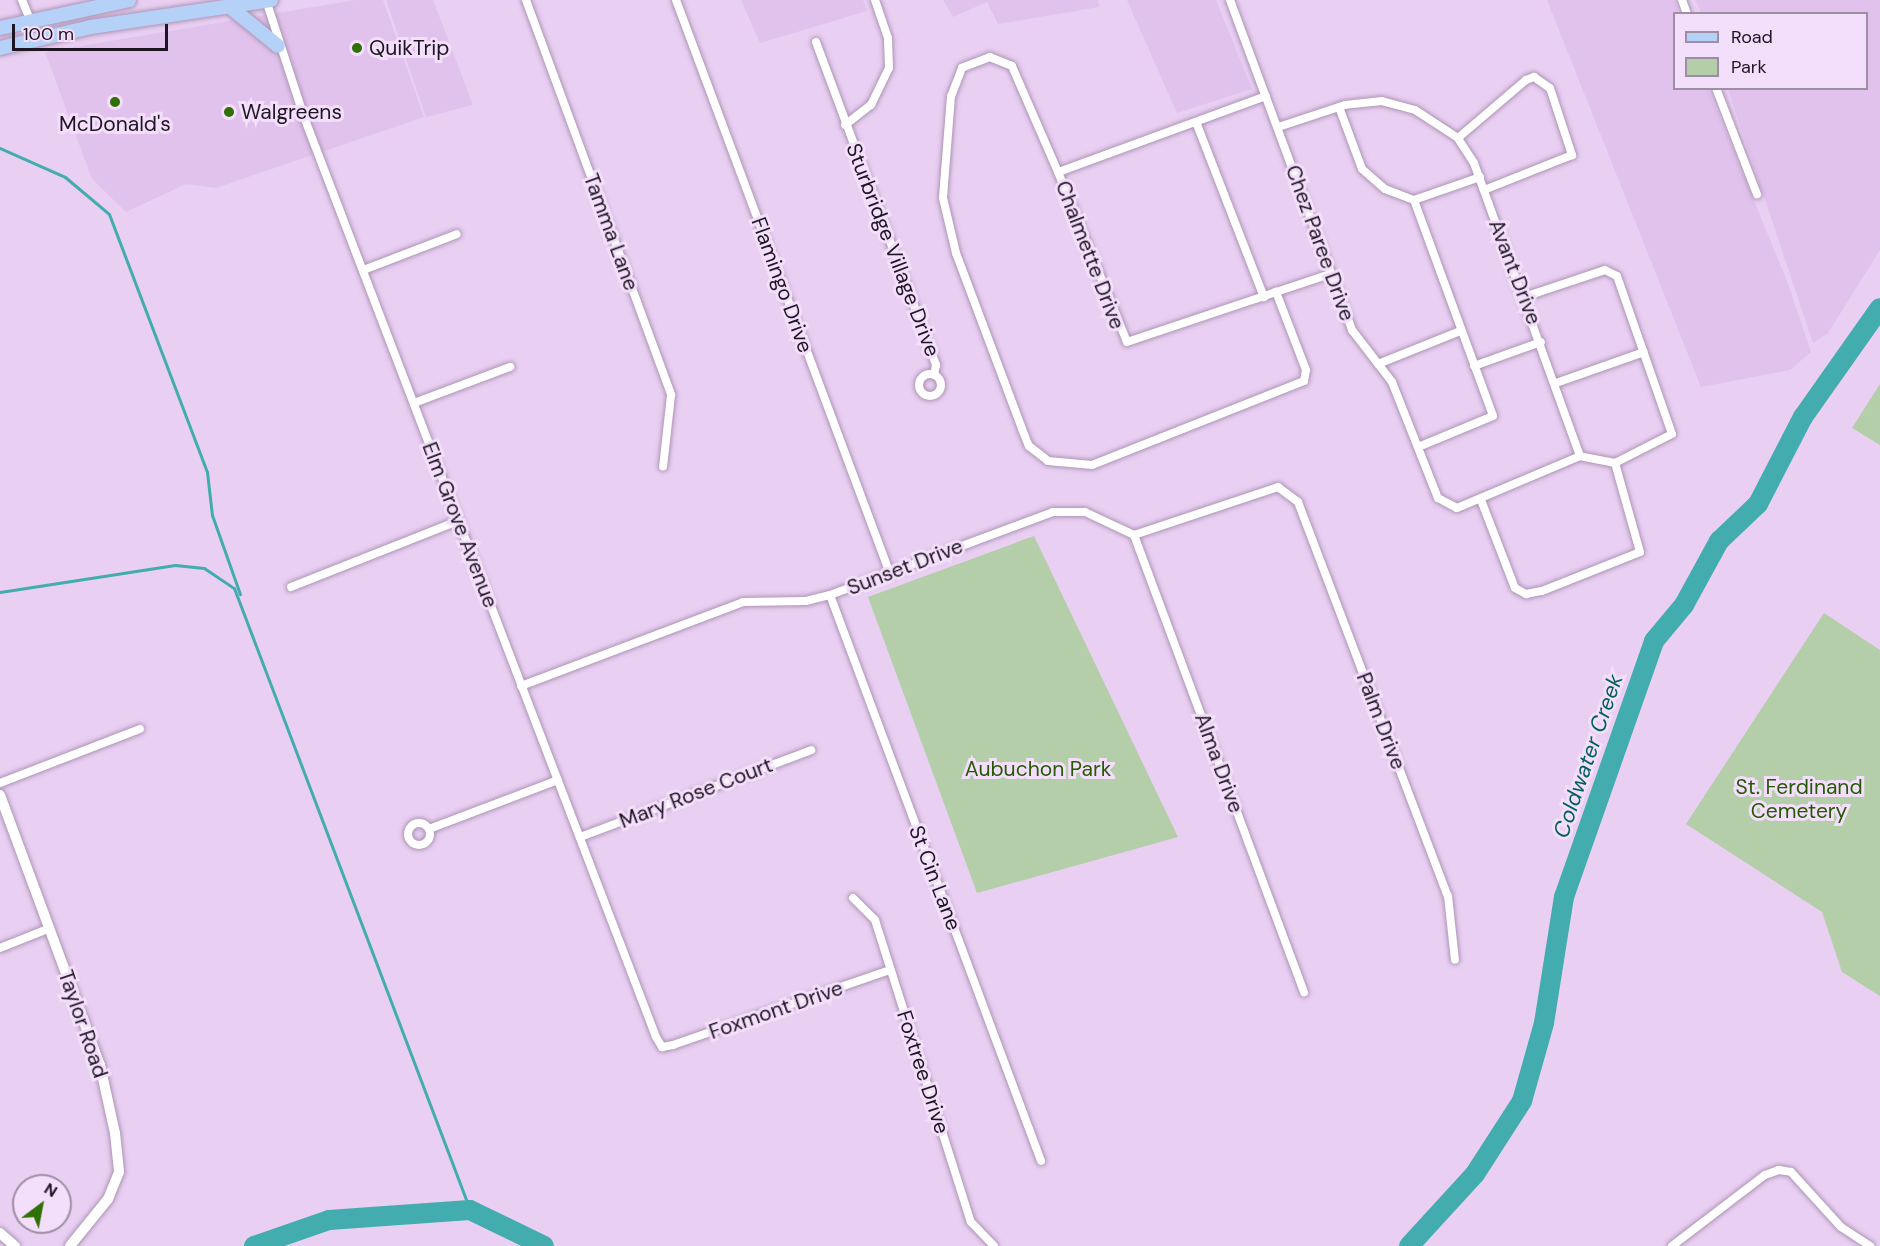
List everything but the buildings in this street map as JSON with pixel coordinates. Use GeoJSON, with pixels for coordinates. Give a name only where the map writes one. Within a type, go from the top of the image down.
{"type":"FeatureCollection","features":[{"type":"Feature","properties":{"kind":"main road"},"geometry":{"type":"LineString","coordinates":[[0,28],[129,0]]}},
{"type":"Feature","properties":{"kind":"main road"},"geometry":{"type":"LineString","coordinates":[[0,48],[91,27],[268,0]]}},
{"type":"Feature","properties":{"kind":"main road"},"geometry":{"type":"LineString","coordinates":[[229,6],[278,46]]}},
{"type":"Feature","properties":{"kind":"main road"},"geometry":{"type":"LineString","coordinates":[[0,22],[30,20]]}},
{"type":"Feature","properties":{"kind":"street"},"geometry":{"type":"LineString","coordinates":[[22,0],[30,20]]}},
{"type":"Feature","properties":{"kind":"street","name":"Elm Grove Avenue"},"geometry":{"type":"LineString","coordinates":[[268,0],[278,46],[366,269],[521,686],[663,1047]]}},
{"type":"Feature","properties":{"kind":"street","name":"Tamma Lane"},"geometry":{"type":"LineString","coordinates":[[526,0],[671,395],[663,467]]}},
{"type":"Feature","properties":{"kind":"street","name":"Flamingo Drive"},"geometry":{"type":"LineString","coordinates":[[676,0],[889,571]]}},
{"type":"Feature","properties":{"kind":"street","name":"Sturbridge Village Drive"},"geometry":{"type":"LineString","coordinates":[[845,125],[871,105],[889,68],[888,38],[875,0]]}},
{"type":"Feature","properties":{"kind":"street","name":"Chez Paree Drive"},"geometry":{"type":"LineString","coordinates":[[1230,0],[1352,330],[1392,382],[1438,498],[1456,508],[1481,500]]}},
{"type":"Feature","properties":{"kind":"street","name":"Sturbridge Village Drive"},"geometry":{"type":"LineString","coordinates":[[816,42],[936,365],[934,375]]}},
{"type":"Feature","properties":{"kind":"street"},"geometry":{"type":"LineString","coordinates":[[1058,172],[1012,66],[990,57],[962,68],[951,96],[943,198],[957,253],[1022,429],[1029,446],[1048,461],[1092,465],[1304,381],[1306,370],[1276,292]]}},
{"type":"Feature","properties":{"kind":"street"},"geometry":{"type":"LineString","coordinates":[[1278,127],[1339,107],[1364,102],[1400,104],[1458,138],[1526,80],[1534,77],[1550,87],[1572,155],[1484,190]]}},
{"type":"Feature","properties":{"kind":"street"},"geometry":{"type":"LineString","coordinates":[[1717,90],[1757,194]]}},
{"type":"Feature","properties":{"kind":"street","name":"Chalmette Drive"},"geometry":{"type":"LineString","coordinates":[[1266,96],[1058,172],[1127,342],[1330,274]]}},
{"type":"Feature","properties":{"kind":"street"},"geometry":{"type":"LineString","coordinates":[[1339,107],[1362,169],[1385,189],[1414,200],[1480,177]]}},
{"type":"Feature","properties":{"kind":"street"},"geometry":{"type":"LineString","coordinates":[[1196,122],[1264,297]]}},
{"type":"Feature","properties":{"kind":"street","name":"Avant Drive"},"geometry":{"type":"LineString","coordinates":[[1458,138],[1480,177],[1556,383],[1580,456]]}},
{"type":"Feature","properties":{"kind":"street"},"geometry":{"type":"LineString","coordinates":[[1414,200],[1493,416],[1418,447]]}},
{"type":"Feature","properties":{"kind":"street"},"geometry":{"type":"LineString","coordinates":[[366,269],[457,234]]}},
{"type":"Feature","properties":{"kind":"street"},"geometry":{"type":"LineString","coordinates":[[1524,297],[1611,272],[1617,276],[1672,434],[1615,463],[1580,456],[1481,500],[1515,588],[1526,594],[1542,591],[1640,552],[1615,463]]}},
{"type":"Feature","properties":{"kind":"street"},"geometry":{"type":"LineString","coordinates":[[1378,364],[1460,331]]}},
{"type":"Feature","properties":{"kind":"street"},"geometry":{"type":"LineString","coordinates":[[1474,366],[1541,342]]}},
{"type":"Feature","properties":{"kind":"street"},"geometry":{"type":"LineString","coordinates":[[1556,383],[1644,352]]}},
{"type":"Feature","properties":{"kind":"street"},"geometry":{"type":"LineString","coordinates":[[414,403],[510,368]]}},
{"type":"Feature","properties":{"kind":"street","name":"Palm Drive"},"geometry":{"type":"LineString","coordinates":[[1134,535],[1269,487],[1287,489],[1298,502],[1448,896],[1455,960]]}},
{"type":"Feature","properties":{"kind":"street","name":"Sunset Drive"},"geometry":{"type":"LineString","coordinates":[[521,686],[743,602],[806,601],[831,595],[889,571],[1053,512],[1084,512],[1134,535]]}},
{"type":"Feature","properties":{"kind":"street"},"geometry":{"type":"LineString","coordinates":[[291,587],[458,521]]}},
{"type":"Feature","properties":{"kind":"street","name":"Alma Drive"},"geometry":{"type":"LineString","coordinates":[[1134,535],[1304,992]]}},
{"type":"Feature","properties":{"kind":"street","name":"St Cin Lane"},"geometry":{"type":"LineString","coordinates":[[831,595],[1041,1161]]}},
{"type":"Feature","properties":{"kind":"street"},"geometry":{"type":"LineString","coordinates":[[0,783],[140,729]]}},
{"type":"Feature","properties":{"kind":"street","name":"Mary Rose Court"},"geometry":{"type":"LineString","coordinates":[[580,837],[811,750]]}},
{"type":"Feature","properties":{"kind":"street"},"geometry":{"type":"LineString","coordinates":[[429,829],[558,780]]}},
{"type":"Feature","properties":{"kind":"street","name":"Taylor Road"},"geometry":{"type":"LineString","coordinates":[[0,795],[4,821],[50,928],[100,1065],[119,1172],[108,1199],[70,1246]]}},
{"type":"Feature","properties":{"kind":"street","name":"Foxtree Drive"},"geometry":{"type":"LineString","coordinates":[[853,898],[875,920],[971,1222],[994,1246]]}},
{"type":"Feature","properties":{"kind":"street"},"geometry":{"type":"LineString","coordinates":[[0,948],[50,928]]}},
{"type":"Feature","properties":{"kind":"street","name":"Foxmont Drive"},"geometry":{"type":"LineString","coordinates":[[663,1047],[890,970]]}},
{"type":"Feature","properties":{"kind":"street"},"geometry":{"type":"LineString","coordinates":[[1672,1246],[1765,1175],[1791,1172],[1840,1227],[1870,1246]]}},
{"type":"Feature","properties":{"kind":"street"},"geometry":{"type":"LineString","coordinates":[[0,1233],[15,1246]]}},
{"type":"Feature","properties":{"kind":"shaded area"},"geometry":{"type":"Polygon","coordinates":[[[355,0],[383,0],[424,117],[216,188],[186,184],[126,212],[92,179],[45,52],[355,0]]]}},
{"type":"Feature","properties":{"kind":"shaded area"},"geometry":{"type":"Polygon","coordinates":[[[386,0],[433,0],[473,105],[426,117],[386,0]]]}},
{"type":"Feature","properties":{"kind":"shaded area"},"geometry":{"type":"Polygon","coordinates":[[[741,0],[863,0],[867,11],[760,43],[741,0]]]}},
{"type":"Feature","properties":{"kind":"shaded area"},"geometry":{"type":"Polygon","coordinates":[[[943,0],[1098,0],[1099,7],[998,24],[987,2],[953,17],[943,0]]]}},
{"type":"Feature","properties":{"kind":"shaded area"},"geometry":{"type":"Polygon","coordinates":[[[1127,0],[1216,0],[1252,89],[1177,113],[1127,0]]]}},
{"type":"Feature","properties":{"kind":"shaded area"},"geometry":{"type":"Polygon","coordinates":[[[1547,0],[1674,0],[1679,12],[1673,12],[1673,90],[1708,90],[1787,281],[1811,352],[1790,370],[1701,387],[1547,0]]]}},
{"type":"Feature","properties":{"kind":"shaded area"},"geometry":{"type":"Polygon","coordinates":[[[1696,0],[1880,0],[1880,250],[1828,333],[1813,343],[1728,90],[1868,90],[1868,12],[1701,12],[1696,0]]]}},
{"type":"Feature","properties":{"kind":"green space"},"geometry":{"type":"Polygon","coordinates":[[[1880,384],[1880,445],[1852,428],[1880,384]]]}},
{"type":"Feature","properties":{"kind":"green space","name":"Aubuchon Park"},"geometry":{"type":"Polygon","coordinates":[[[1034,536],[1178,837],[977,893],[868,597],[1034,536]]]}},
{"type":"Feature","properties":{"kind":"green space","name":"St. Ferdinand Cemetery"},"geometry":{"type":"Polygon","coordinates":[[[1824,613],[1880,650],[1880,996],[1842,972],[1822,912],[1686,824],[1824,613]]]}},
{"type":"Feature","properties":{"kind":"waterway"},"geometry":{"type":"LineString","coordinates":[[0,148],[65,177],[109,214],[207,472],[212,515],[240,594]]}},
{"type":"Feature","properties":{"kind":"waterway","name":"Coldwater Creek"},"geometry":{"type":"LineString","coordinates":[[1409,1246],[1475,1174],[1522,1101],[1544,1023],[1564,897],[1654,641],[1684,605],[1719,541],[1758,504],[1803,417],[1880,308]]}},
{"type":"Feature","properties":{"kind":"waterway"},"geometry":{"type":"LineString","coordinates":[[0,592],[175,565],[204,568],[234,588],[470,1210]]}},
{"type":"Feature","properties":{"kind":"waterway","name":"Coldwater Creek"},"geometry":{"type":"LineString","coordinates":[[254,1246],[329,1220],[470,1210],[544,1246]]}},
{"type":"Feature","properties":{"kind":"place","name":"QuikTrip"},"geometry":{"type":"Point","coordinates":[357,48]}},
{"type":"Feature","properties":{"kind":"place","name":"McDonald's"},"geometry":{"type":"Point","coordinates":[115,102]}},
{"type":"Feature","properties":{"kind":"place","name":"Walgreens"},"geometry":{"type":"Point","coordinates":[229,112]}}]}
